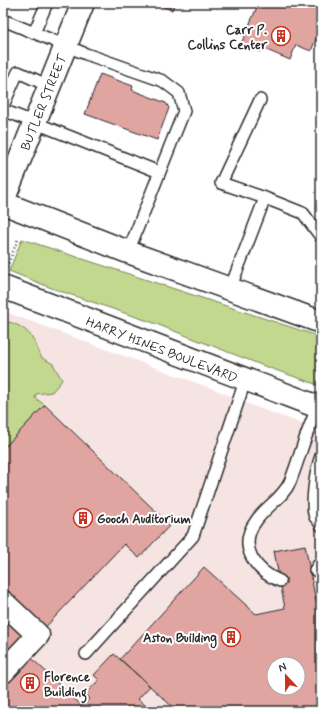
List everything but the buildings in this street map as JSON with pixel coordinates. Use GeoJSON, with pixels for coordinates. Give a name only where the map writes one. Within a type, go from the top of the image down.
{"type":"FeatureCollection","features":[{"type":"Feature","properties":{"kind":"main road","name":"BUTLER STREET"},"geometry":{"type":"LineString","coordinates":[[3,202],[83,3]]}},
{"type":"Feature","properties":{"kind":"main road"},"geometry":{"type":"LineString","coordinates":[[3,202],[128,252],[321,322]]}},
{"type":"Feature","properties":{"kind":"main road","name":"HARRY HINES BOULEVARD"},"geometry":{"type":"LineString","coordinates":[[5,277],[245,381],[320,408]]}},
{"type":"Feature","properties":{"kind":"main road"},"geometry":{"type":"LineString","coordinates":[[3,602],[38,635],[3,672]]}},
{"type":"Feature","properties":{"kind":"lane"},"geometry":{"type":"LineString","coordinates":[[34,33],[47,3]]}},
{"type":"Feature","properties":{"kind":"lane"},"geometry":{"type":"LineString","coordinates":[[3,20],[65,46],[163,81],[179,93],[184,111],[128,252]]}},
{"type":"Feature","properties":{"kind":"lane"},"geometry":{"type":"LineString","coordinates":[[3,106],[18,72],[49,86]]}},
{"type":"Feature","properties":{"kind":"lane"},"geometry":{"type":"LineString","coordinates":[[260,100],[221,183],[303,213],[321,237]]}},
{"type":"Feature","properties":{"kind":"lane"},"geometry":{"type":"LineString","coordinates":[[3,110],[159,172]]}},
{"type":"Feature","properties":{"kind":"lane"},"geometry":{"type":"LineString","coordinates":[[230,289],[265,198]]}},
{"type":"Feature","properties":{"kind":"lane"},"geometry":{"type":"LineString","coordinates":[[86,654],[193,536],[245,381]]}},
{"type":"Feature","properties":{"kind":"lane"},"geometry":{"type":"LineString","coordinates":[[280,581],[268,576],[258,568],[251,558],[248,545],[250,533],[255,521],[280,498],[289,482],[309,425],[320,408]]}},
{"type":"Feature","properties":{"kind":"lane"},"geometry":{"type":"LineString","coordinates":[[321,456],[316,469],[314,492],[315,516],[321,524]]}},
{"type":"Feature","properties":{"kind":"path"},"geometry":{"type":"LineString","coordinates":[[5,277],[18,239]]}},
{"type":"Feature","properties":{"kind":"shaded area"},"geometry":{"type":"Polygon","coordinates":[[[3,311],[221,392],[258,408],[321,430],[321,711],[3,711],[3,311]]]}},
{"type":"Feature","properties":{"kind":"green space"},"geometry":{"type":"Polygon","coordinates":[[[22,239],[321,337],[321,386],[264,366],[151,322],[54,289],[9,271],[22,239]]]}},
{"type":"Feature","properties":{"kind":"green space"},"geometry":{"type":"Polygon","coordinates":[[[9,322],[21,327],[30,335],[36,344],[41,357],[53,364],[62,380],[52,392],[36,394],[35,398],[45,405],[3,449],[3,326],[9,322]]]}},
{"type":"Feature","properties":{"kind":"place","name":"Carr P. Collins Center"},"geometry":{"type":"Point","coordinates":[281,36]}},
{"type":"Feature","properties":{"kind":"place","name":"Gooch Auditorium"},"geometry":{"type":"Point","coordinates":[83,518]}},
{"type":"Feature","properties":{"kind":"place","name":"Aston Building"},"geometry":{"type":"Point","coordinates":[231,637]}},
{"type":"Feature","properties":{"kind":"place","name":"Florence Building"},"geometry":{"type":"Point","coordinates":[30,683]}}]}
